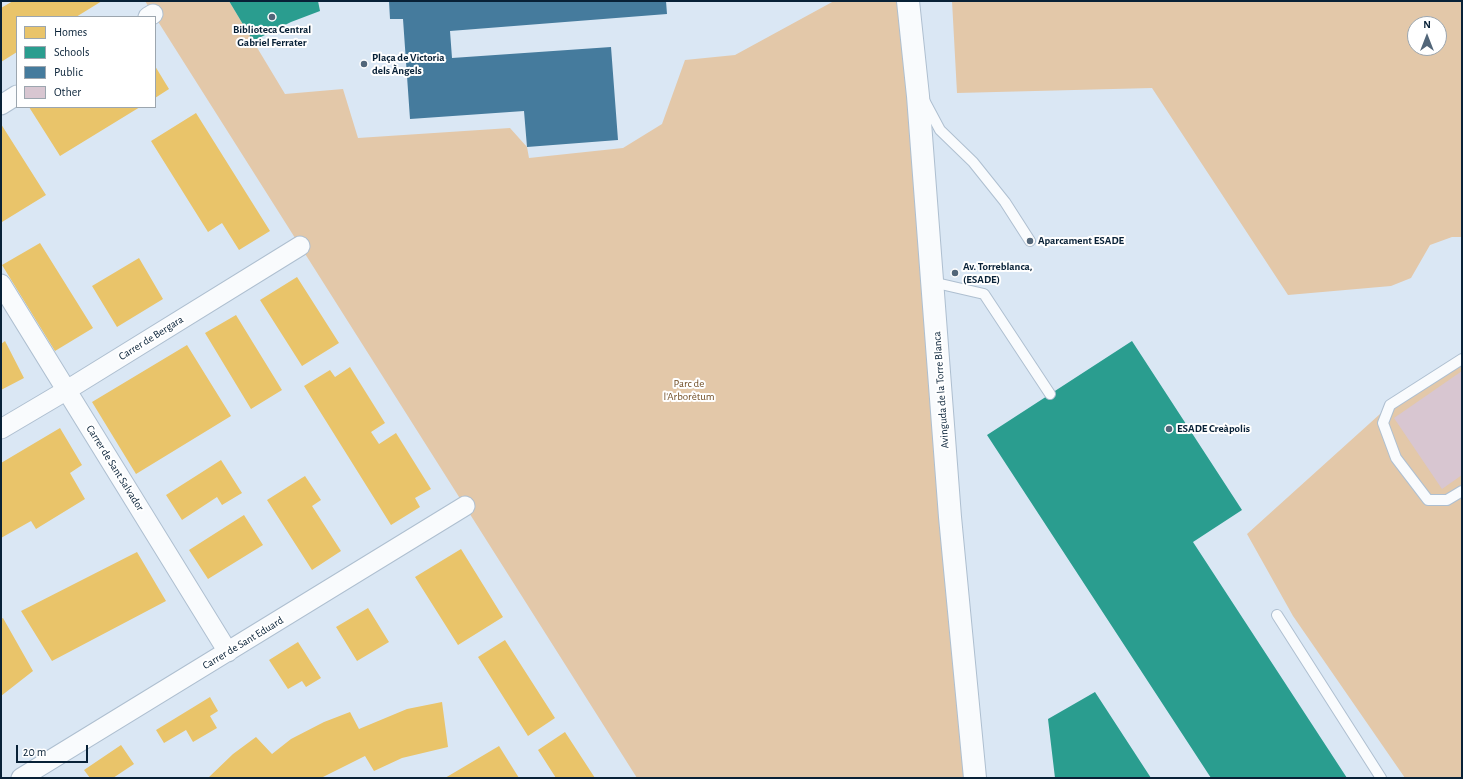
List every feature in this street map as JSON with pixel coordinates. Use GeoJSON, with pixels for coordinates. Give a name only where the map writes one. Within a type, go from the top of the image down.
{"type":"FeatureCollection","features":[{"type":"Feature","properties":{"kind":"main road","name":"Avinguda de la Torre Blanca"},"geometry":{"type":"LineString","coordinates":[[908,1],[950,517],[975,778]]}},
{"type":"Feature","properties":{"kind":"street"},"geometry":{"type":"LineString","coordinates":[[1,105],[16,97]]}},
{"type":"Feature","properties":{"kind":"street","name":"Carrer de Bergara"},"geometry":{"type":"LineString","coordinates":[[1,428],[67,390],[300,246]]}},
{"type":"Feature","properties":{"kind":"street","name":"Carrer de Sant Salvador"},"geometry":{"type":"LineString","coordinates":[[1,284],[228,652]]}},
{"type":"Feature","properties":{"kind":"street","name":"Carrer de Sant Eduard"},"geometry":{"type":"LineString","coordinates":[[21,778],[465,506]]}},
{"type":"Feature","properties":{"kind":"lane"},"geometry":{"type":"LineString","coordinates":[[914,65],[925,102],[940,130],[973,162],[1001,196],[1030,241]]}},
{"type":"Feature","properties":{"kind":"lane"},"geometry":{"type":"LineString","coordinates":[[932,282],[984,294],[1050,394]]}},
{"type":"Feature","properties":{"kind":"lane"},"geometry":{"type":"LineString","coordinates":[[1462,359],[1390,405],[1383,423],[1396,458],[1428,500],[1447,500],[1462,491]]}},
{"type":"Feature","properties":{"kind":"lane"},"geometry":{"type":"LineString","coordinates":[[1277,615],[1381,778]]}},
{"type":"Feature","properties":{"kind":"green space","name":"Parc de l'Arborètum"},"geometry":{"type":"Polygon","coordinates":[[[145,1],[229,1],[285,94],[343,89],[358,138],[510,128],[527,147],[529,158],[623,148],[662,124],[685,60],[735,55],[834,1],[908,1],[973,778],[637,778],[156,18],[156,16],[154,16],[145,1]]]}},
{"type":"Feature","properties":{"kind":"green space"},"geometry":{"type":"Polygon","coordinates":[[[952,1],[1462,1],[1462,237],[1452,237],[1430,245],[1411,278],[1391,286],[1288,295],[1152,88],[957,93],[952,1]]]}},
{"type":"Feature","properties":{"kind":"green space"},"geometry":{"type":"Polygon","coordinates":[[[1462,359],[1462,778],[1405,778],[1293,616],[1247,534],[1390,405],[1462,359]]]}},
{"type":"Feature","properties":{"kind":"building: Homes"},"geometry":{"type":"Polygon","coordinates":[[[13,1],[102,1],[78,16],[16,16],[16,53],[1,62],[1,8],[13,1]]]}},
{"type":"Feature","properties":{"kind":"building: Homes"},"geometry":{"type":"Polygon","coordinates":[[[156,68],[169,89],[156,97],[156,68]]]}},
{"type":"Feature","properties":{"kind":"building: Homes"},"geometry":{"type":"Polygon","coordinates":[[[30,108],[138,108],[60,156],[30,108]]]}},
{"type":"Feature","properties":{"kind":"building: Homes"},"geometry":{"type":"Polygon","coordinates":[[[196,113],[270,231],[239,250],[222,223],[208,232],[151,141],[196,113]]]}},
{"type":"Feature","properties":{"kind":"building: Homes"},"geometry":{"type":"Polygon","coordinates":[[[1,124],[46,195],[2,222],[1,221],[1,124]]]}},
{"type":"Feature","properties":{"kind":"building: Homes"},"geometry":{"type":"Polygon","coordinates":[[[40,243],[93,328],[55,351],[2,265],[40,243]]]}},
{"type":"Feature","properties":{"kind":"building: Homes"},"geometry":{"type":"Polygon","coordinates":[[[139,258],[163,299],[117,327],[92,286],[139,258]]]}},
{"type":"Feature","properties":{"kind":"building: Homes"},"geometry":{"type":"Polygon","coordinates":[[[297,277],[339,343],[302,366],[260,300],[297,277]]]}},
{"type":"Feature","properties":{"kind":"building: Homes"},"geometry":{"type":"Polygon","coordinates":[[[236,315],[282,390],[251,409],[205,333],[236,315]]]}},
{"type":"Feature","properties":{"kind":"building: Homes"},"geometry":{"type":"Polygon","coordinates":[[[5,341],[24,378],[1,390],[1,344],[5,341]]]}},
{"type":"Feature","properties":{"kind":"building: Homes"},"geometry":{"type":"Polygon","coordinates":[[[187,345],[231,416],[136,474],[92,402],[187,345]]]}},
{"type":"Feature","properties":{"kind":"building: Homes"},"geometry":{"type":"Polygon","coordinates":[[[350,367],[385,423],[371,432],[379,444],[396,433],[431,489],[415,498],[420,507],[391,525],[304,386],[330,370],[335,377],[350,367]]]}},
{"type":"Feature","properties":{"kind":"building: Homes"},"geometry":{"type":"Polygon","coordinates":[[[60,428],[82,465],[70,473],[85,499],[36,529],[31,521],[1,538],[1,463],[60,428]]]}},
{"type":"Feature","properties":{"kind":"building: Homes"},"geometry":{"type":"Polygon","coordinates":[[[221,460],[242,493],[222,505],[217,497],[182,520],[166,495],[221,460]]]}},
{"type":"Feature","properties":{"kind":"building: Homes"},"geometry":{"type":"Polygon","coordinates":[[[305,476],[321,500],[312,506],[341,551],[312,570],[267,500],[305,476]]]}},
{"type":"Feature","properties":{"kind":"building: Homes"},"geometry":{"type":"Polygon","coordinates":[[[244,515],[263,545],[208,579],[189,550],[244,515]]]}},
{"type":"Feature","properties":{"kind":"building: Homes"},"geometry":{"type":"Polygon","coordinates":[[[461,549],[503,617],[458,645],[415,577],[461,549]]]}},
{"type":"Feature","properties":{"kind":"building: Homes"},"geometry":{"type":"Polygon","coordinates":[[[137,552],[166,601],[52,661],[21,611],[137,552]]]}},
{"type":"Feature","properties":{"kind":"building: Homes"},"geometry":{"type":"Polygon","coordinates":[[[368,608],[389,642],[357,661],[336,627],[368,608]]]}},
{"type":"Feature","properties":{"kind":"building: Homes"},"geometry":{"type":"Polygon","coordinates":[[[3,618],[33,671],[1,696],[1,619],[3,618]]]}},
{"type":"Feature","properties":{"kind":"building: Homes"},"geometry":{"type":"Polygon","coordinates":[[[505,640],[555,718],[528,736],[478,657],[505,640]]]}},
{"type":"Feature","properties":{"kind":"building: Homes"},"geometry":{"type":"Polygon","coordinates":[[[298,642],[321,678],[306,687],[302,681],[288,689],[269,660],[298,642]]]}},
{"type":"Feature","properties":{"kind":"building: Homes"},"geometry":{"type":"Polygon","coordinates":[[[210,697],[218,711],[210,716],[217,728],[193,742],[186,730],[164,743],[156,730],[210,697]]]}},
{"type":"Feature","properties":{"kind":"building: Homes"},"geometry":{"type":"Polygon","coordinates":[[[442,702],[448,747],[402,758],[374,771],[365,756],[321,778],[208,778],[233,754],[256,737],[272,754],[291,739],[324,722],[350,712],[359,729],[407,709],[442,702]]]}},
{"type":"Feature","properties":{"kind":"building: Homes"},"geometry":{"type":"Polygon","coordinates":[[[565,732],[595,778],[556,778],[538,750],[565,732]]]}},
{"type":"Feature","properties":{"kind":"building: Homes"},"geometry":{"type":"Polygon","coordinates":[[[121,745],[134,764],[113,778],[90,778],[84,770],[121,745]]]}},
{"type":"Feature","properties":{"kind":"building: Homes"},"geometry":{"type":"Polygon","coordinates":[[[499,746],[519,778],[445,778],[499,746]]]}},
{"type":"Feature","properties":{"kind":"building: Schools","name":"Biblioteca Central Gabriel Ferrater"},"geometry":{"type":"Polygon","coordinates":[[[229,1],[318,1],[320,11],[291,22],[253,41],[229,1]]]}},
{"type":"Feature","properties":{"kind":"building: Schools"},"geometry":{"type":"Polygon","coordinates":[[[1132,341],[1242,510],[1193,542],[1347,778],[1211,778],[987,435],[1132,341]]]}},
{"type":"Feature","properties":{"kind":"building: Schools"},"geometry":{"type":"Polygon","coordinates":[[[1095,692],[1151,778],[1055,778],[1048,719],[1095,692]]]}},
{"type":"Feature","properties":{"kind":"building: Public"},"geometry":{"type":"Polygon","coordinates":[[[389,1],[666,1],[667,14],[450,31],[452,58],[611,47],[618,140],[527,147],[524,111],[410,119],[403,19],[390,19],[389,1]]]}},
{"type":"Feature","properties":{"kind":"building: Other"},"geometry":{"type":"Polygon","coordinates":[[[1462,371],[1462,475],[1442,489],[1394,418],[1462,371]]]}},
{"type":"Feature","properties":{"kind":"place","name":"Biblioteca Central Gabriel Ferrater"},"geometry":{"type":"Point","coordinates":[272,17]}},
{"type":"Feature","properties":{"kind":"place","name":"Plaça de Victoria dels Àngels"},"geometry":{"type":"Point","coordinates":[364,64]}},
{"type":"Feature","properties":{"kind":"place","name":"Aparcament ESADE"},"geometry":{"type":"Point","coordinates":[1030,241]}},
{"type":"Feature","properties":{"kind":"place","name":"Av. Torreblanca, (ESADE)"},"geometry":{"type":"Point","coordinates":[955,273]}},
{"type":"Feature","properties":{"kind":"place","name":"ESADE Creàpolis"},"geometry":{"type":"Point","coordinates":[1169,429]}}]}
